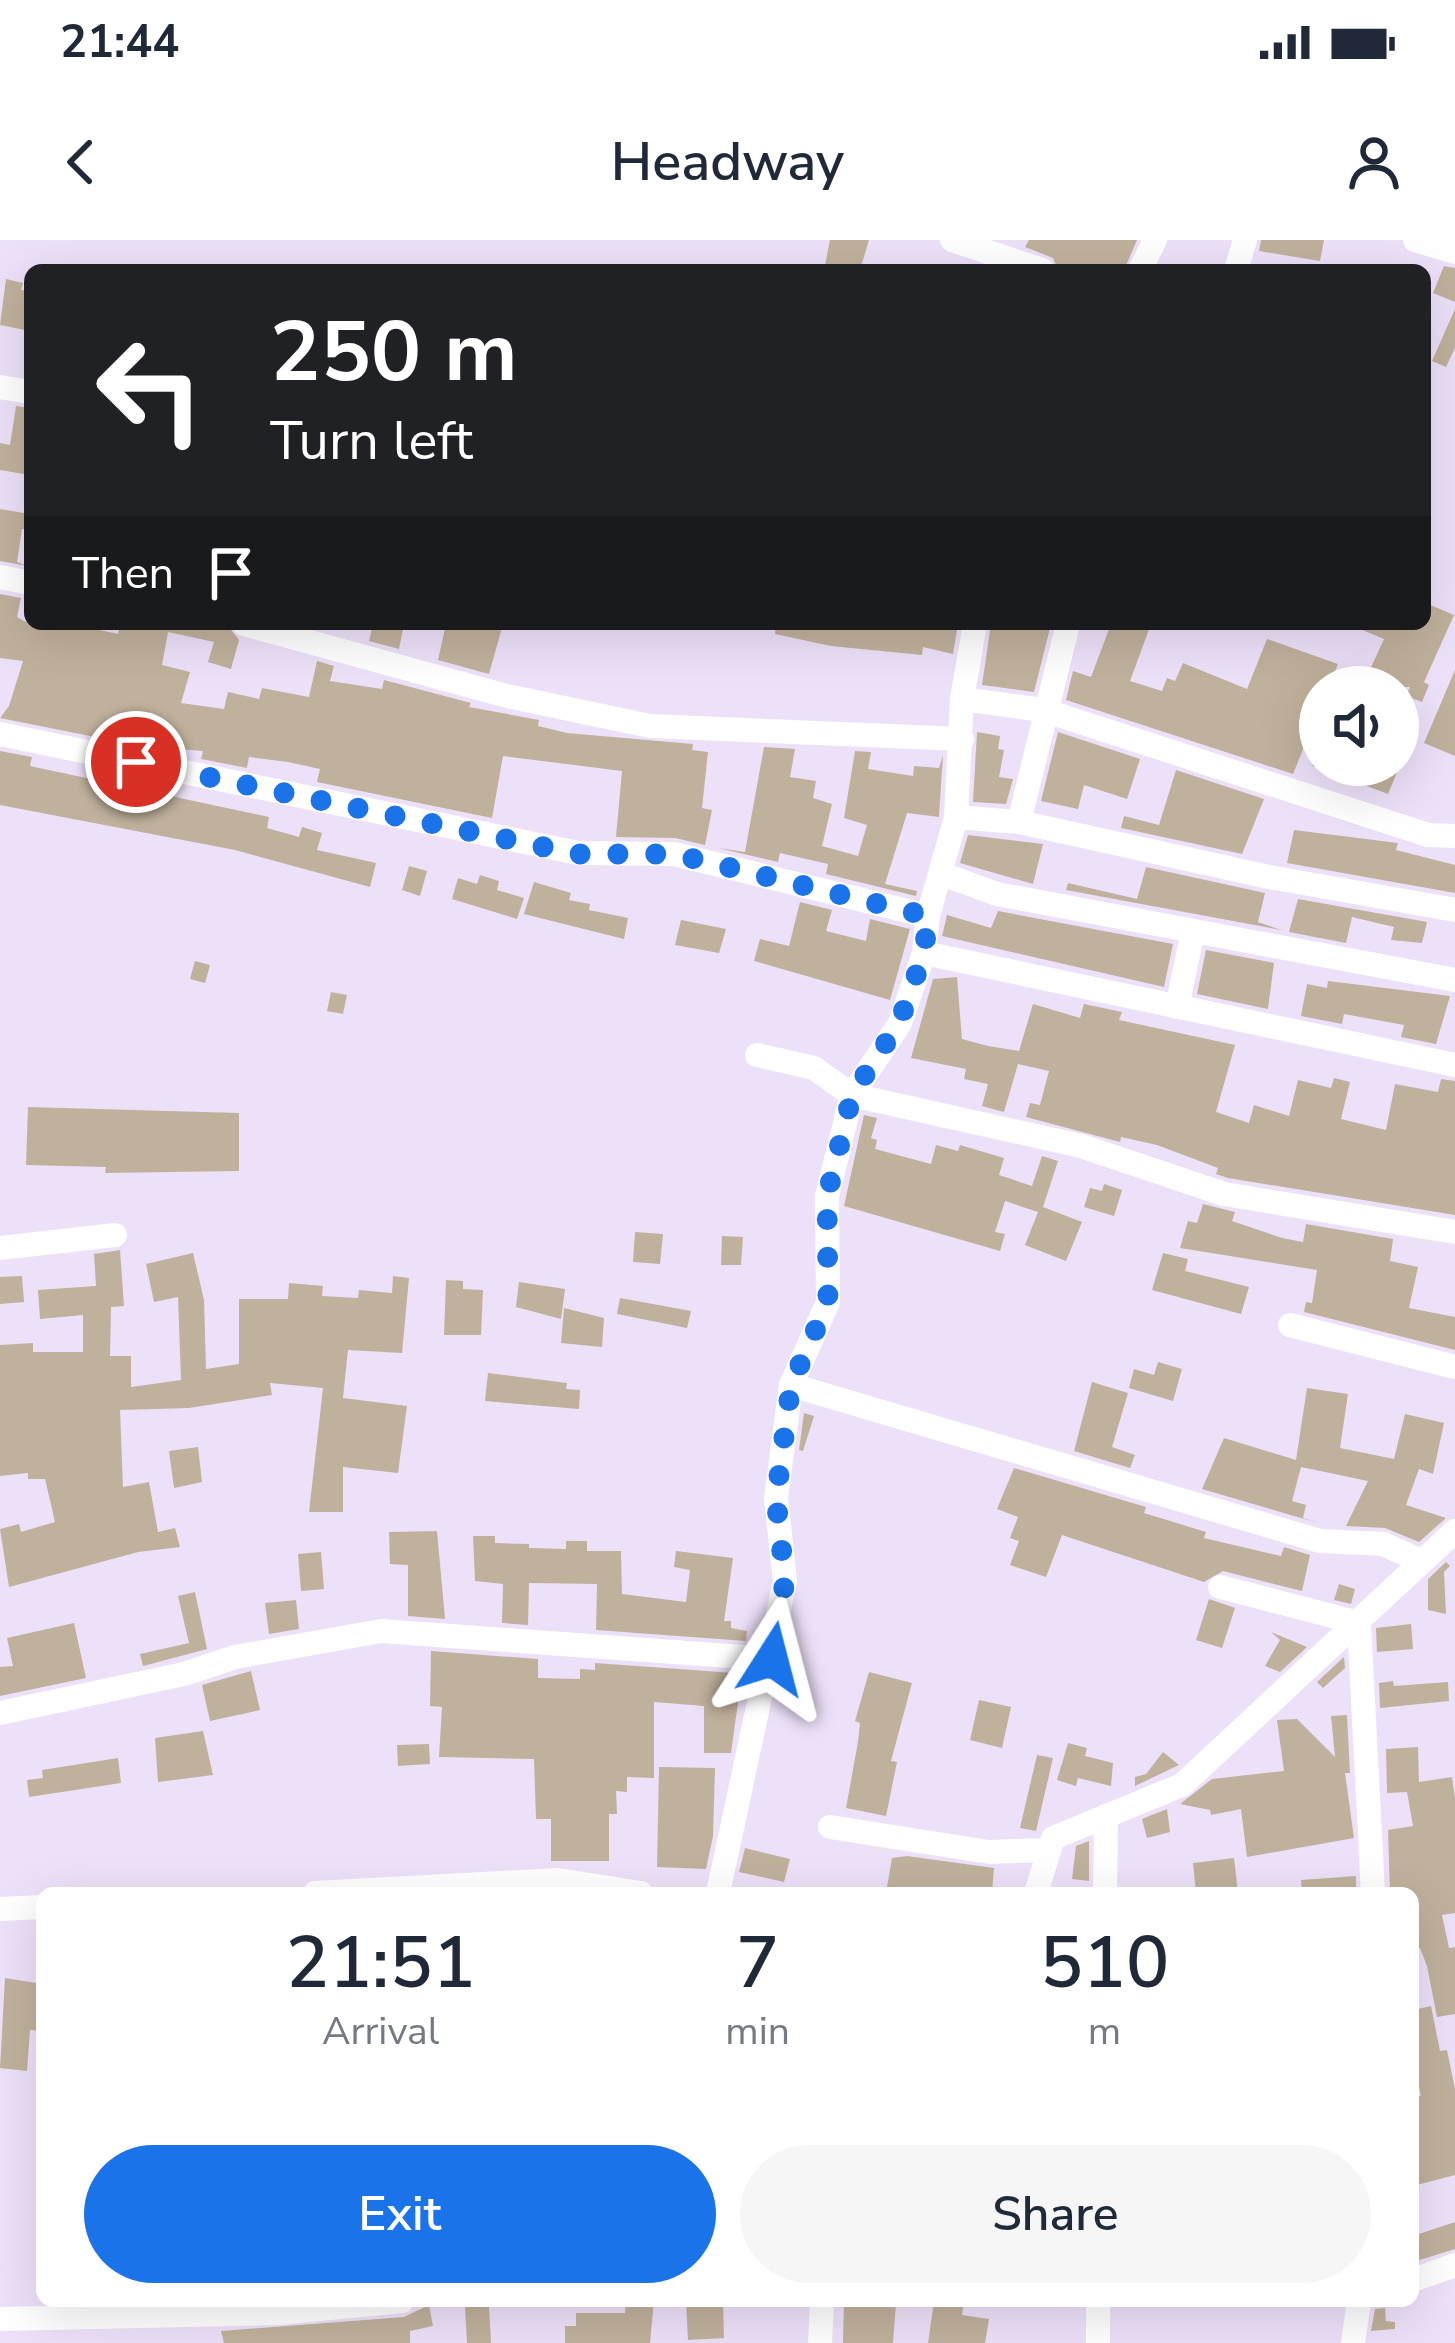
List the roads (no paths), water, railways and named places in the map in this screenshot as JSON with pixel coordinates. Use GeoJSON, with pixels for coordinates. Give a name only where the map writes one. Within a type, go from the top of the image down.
{"type":"FeatureCollection","features":[{"type":"Feature","properties":{"kind":"street"},"geometry":{"type":"LineString","coordinates":[[952,240],[1024,264]]}},
{"type":"Feature","properties":{"kind":"street"},"geometry":{"type":"LineString","coordinates":[[1414,240],[1455,252]]}},
{"type":"Feature","properties":{"kind":"street"},"geometry":{"type":"LineString","coordinates":[[266,630],[507,696],[650,726],[962,739]]}},
{"type":"Feature","properties":{"kind":"street"},"geometry":{"type":"LineString","coordinates":[[719,1887],[772,1659],[785,1581],[776,1498],[791,1385],[828,1302],[827,1196],[852,1095],[899,1023],[924,953],[928,916],[956,817],[962,699],[974,630]]}},
{"type":"Feature","properties":{"kind":"street"},"geometry":{"type":"LineString","coordinates":[[1019,822],[1066,630]]}},
{"type":"Feature","properties":{"kind":"street"},"geometry":{"type":"LineString","coordinates":[[962,699],[1043,710],[1428,836],[1455,836]]}},
{"type":"Feature","properties":{"kind":"street"},"geometry":{"type":"LineString","coordinates":[[0,734],[578,854],[674,854],[928,916]]}},
{"type":"Feature","properties":{"kind":"street"},"geometry":{"type":"LineString","coordinates":[[956,817],[1019,822],[1269,877],[1455,910]]}},
{"type":"Feature","properties":{"kind":"street"},"geometry":{"type":"LineString","coordinates":[[941,874],[997,895],[1455,980]]}},
{"type":"Feature","properties":{"kind":"street"},"geometry":{"type":"LineString","coordinates":[[1178,1007],[1193,932]]}},
{"type":"Feature","properties":{"kind":"street"},"geometry":{"type":"LineString","coordinates":[[924,953],[1455,1065]]}},
{"type":"Feature","properties":{"kind":"street"},"geometry":{"type":"LineString","coordinates":[[757,1055],[814,1068],[852,1095],[1081,1146],[1224,1194],[1455,1232]]}},
{"type":"Feature","properties":{"kind":"street"},"geometry":{"type":"LineString","coordinates":[[0,1248],[115,1235]]}},
{"type":"Feature","properties":{"kind":"street"},"geometry":{"type":"LineString","coordinates":[[1290,1325],[1455,1367]]}},
{"type":"Feature","properties":{"kind":"street"},"geometry":{"type":"LineString","coordinates":[[791,1385],[1320,1540],[1383,1544],[1419,1559]]}},
{"type":"Feature","properties":{"kind":"street"},"geometry":{"type":"LineString","coordinates":[[1037,1887],[1046,1850],[1064,1831],[1182,1785],[1359,1623],[1419,1559],[1455,1531]]}},
{"type":"Feature","properties":{"kind":"street"},"geometry":{"type":"LineString","coordinates":[[1220,1586],[1359,1623]]}},
{"type":"Feature","properties":{"kind":"street"},"geometry":{"type":"LineString","coordinates":[[1359,1623],[1372,1887]]}},
{"type":"Feature","properties":{"kind":"street"},"geometry":{"type":"LineString","coordinates":[[0,1714],[184,1674],[235,1658],[381,1631],[772,1659]]}},
{"type":"Feature","properties":{"kind":"street"},"geometry":{"type":"LineString","coordinates":[[1105,1887],[1106,1816]]}},
{"type":"Feature","properties":{"kind":"street"},"geometry":{"type":"LineString","coordinates":[[830,1827],[989,1852],[1046,1850]]}},
{"type":"Feature","properties":{"kind":"street"},"geometry":{"type":"LineString","coordinates":[[427,1887],[558,1880],[603,1887]]}},
{"type":"Feature","properties":{"kind":"street"},"geometry":{"type":"LineString","coordinates":[[0,1910],[36,1907]]}},
{"type":"Feature","properties":{"kind":"street"},"geometry":{"type":"LineString","coordinates":[[1419,2277],[1455,2265]]}},
{"type":"Feature","properties":{"kind":"street"},"geometry":{"type":"LineString","coordinates":[[0,2319],[277,2313],[340,2307]]}},
{"type":"Feature","properties":{"kind":"street"},"geometry":{"type":"LineString","coordinates":[[820,2343],[822,2307]]}},
{"type":"Feature","properties":{"kind":"street"},"geometry":{"type":"LineString","coordinates":[[1098,2307],[1098,2343]]}},
{"type":"Feature","properties":{"kind":"street"},"geometry":{"type":"LineString","coordinates":[[1353,2343],[1357,2307]]}}]}
